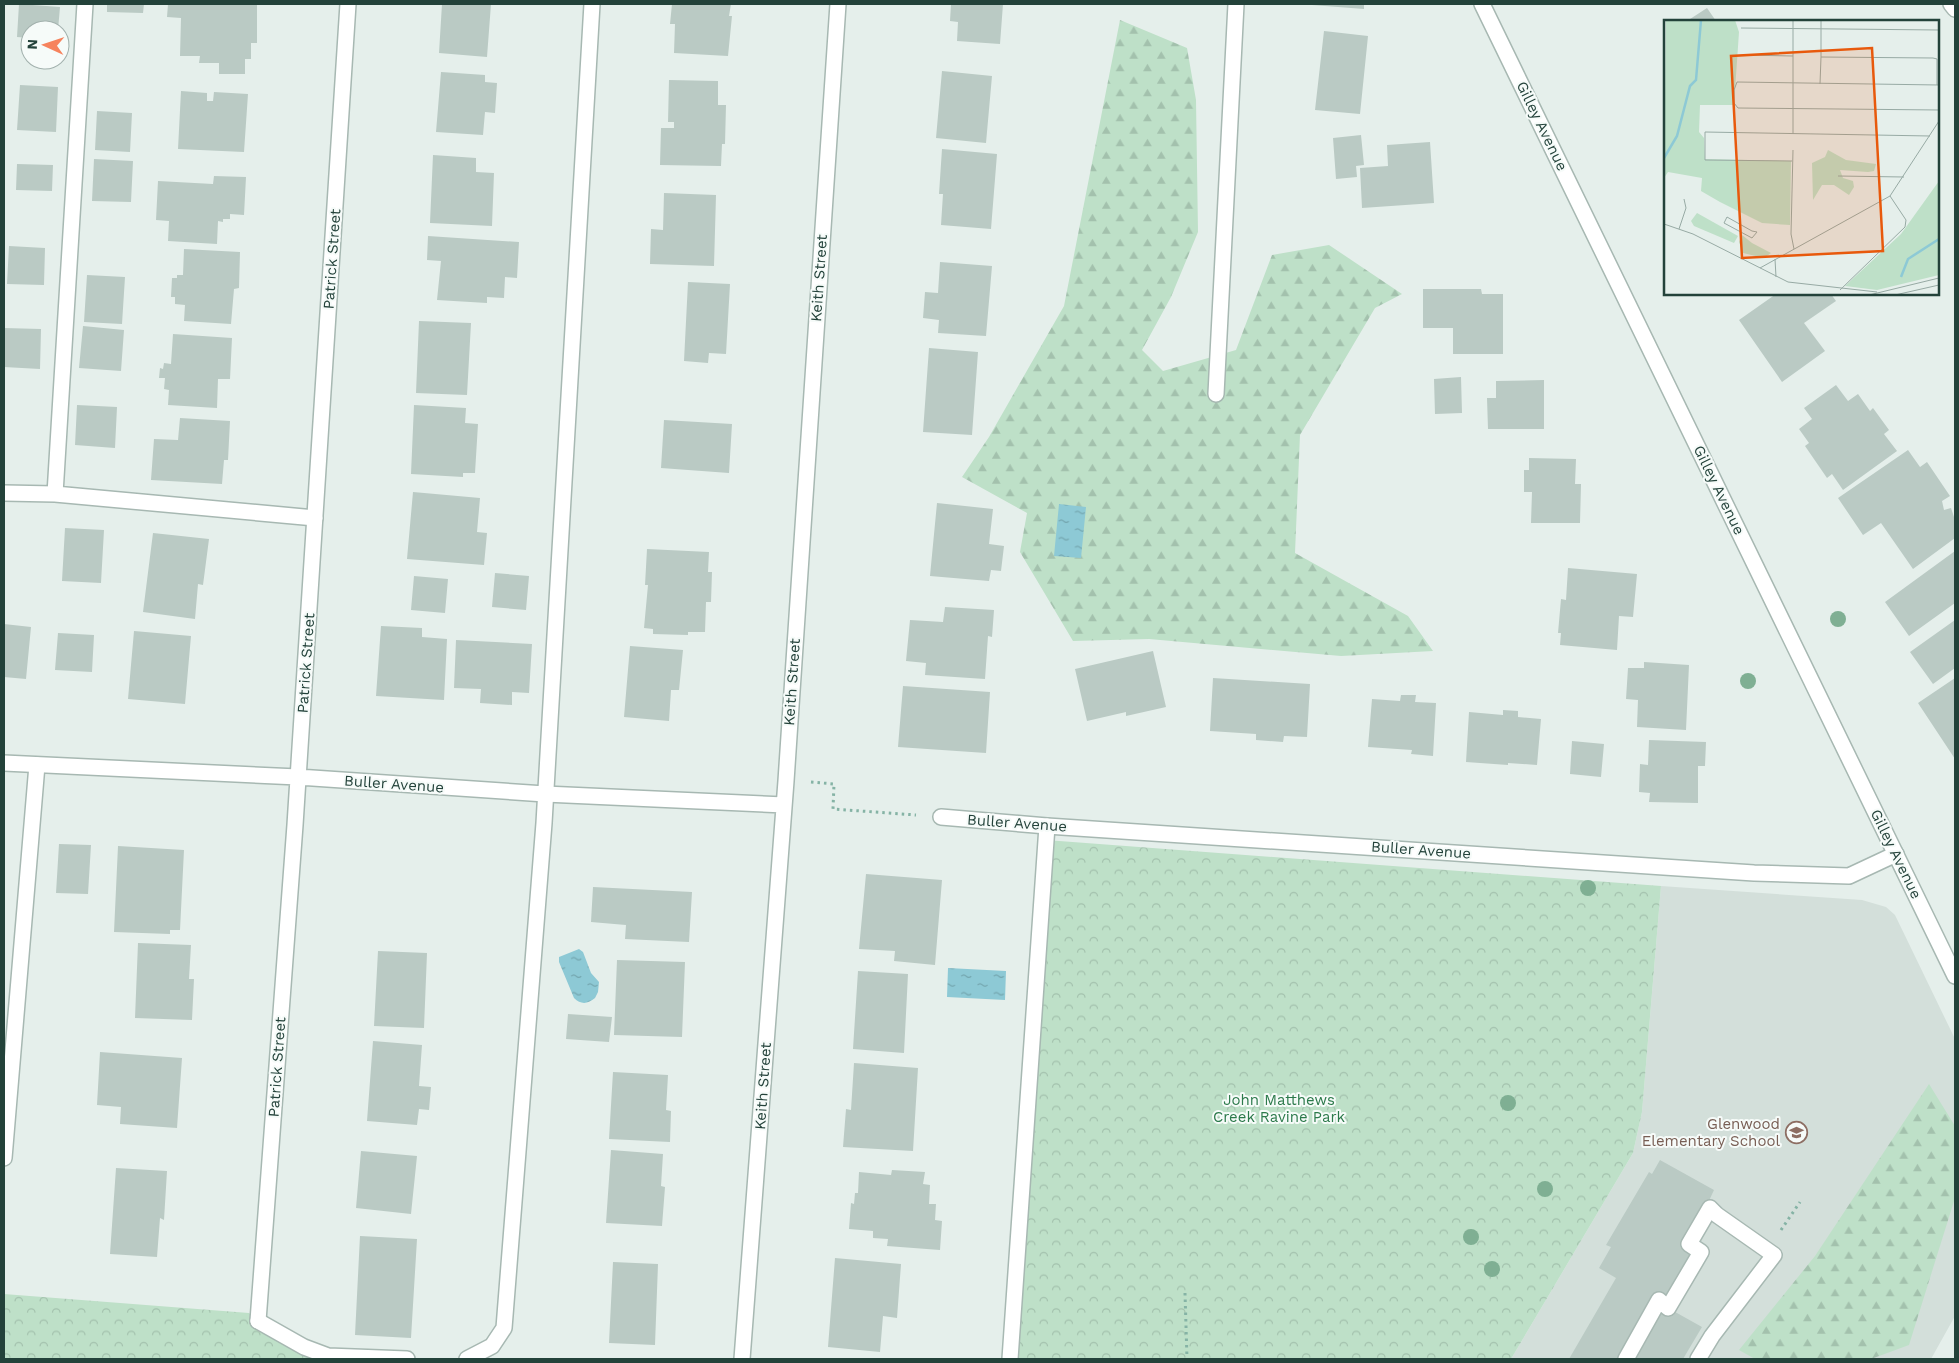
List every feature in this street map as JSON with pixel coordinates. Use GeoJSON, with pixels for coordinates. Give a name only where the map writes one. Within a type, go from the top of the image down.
{"type":"FeatureCollection","features":[{"type":"Feature","properties":{"kind":"street"},"geometry":{"type":"LineString","coordinates":[[55,494],[85,4]]}},
{"type":"Feature","properties":{"kind":"street","name":"Patrick Street"},"geometry":{"type":"LineString","coordinates":[[348,4],[298,777],[258,1321],[304,1347],[328,1356],[407,1359]]}},
{"type":"Feature","properties":{"kind":"street"},"geometry":{"type":"LineString","coordinates":[[467,1359],[492,1346],[504,1328],[545,794],[592,4]]}},
{"type":"Feature","properties":{"kind":"street","name":"Keith Street"},"geometry":{"type":"LineString","coordinates":[[742,1359],[784,805],[838,4]]}},
{"type":"Feature","properties":{"kind":"street"},"geometry":{"type":"LineString","coordinates":[[1216,394],[1236,4]]}},
{"type":"Feature","properties":{"kind":"street","name":"Gilley Avenue"},"geometry":{"type":"LineString","coordinates":[[1482,4],[1955,976]]}},
{"type":"Feature","properties":{"kind":"street"},"geometry":{"type":"LineString","coordinates":[[1951,4],[1955,9]]}},
{"type":"Feature","properties":{"kind":"street"},"geometry":{"type":"LineString","coordinates":[[4,492],[55,494],[315,518]]}},
{"type":"Feature","properties":{"kind":"street","name":"Buller Avenue"},"geometry":{"type":"LineString","coordinates":[[4,763],[298,777],[545,794],[784,805]]}},
{"type":"Feature","properties":{"kind":"street"},"geometry":{"type":"LineString","coordinates":[[4,1158],[36,765]]}},
{"type":"Feature","properties":{"kind":"street","name":"Buller Avenue"},"geometry":{"type":"LineString","coordinates":[[942,817],[1047,826],[1744,872],[1840,876],[1849,876],[1896,854]]}},
{"type":"Feature","properties":{"kind":"street"},"geometry":{"type":"LineString","coordinates":[[1010,1359],[1047,826]]}},
{"type":"Feature","properties":{"kind":"street"},"geometry":{"type":"LineString","coordinates":[[1626,1359],[1659,1300],[1668,1308],[1701,1252],[1689,1244],[1710,1208],[1774,1255],[1712,1336],[1698,1359]]}},
{"type":"Feature","properties":{"kind":"path"},"geometry":{"type":"LineString","coordinates":[[809,782],[834,784],[833,809],[942,817]]}},
{"type":"Feature","properties":{"kind":"path"},"geometry":{"type":"LineString","coordinates":[[1768,1250],[1800,1202]]}},
{"type":"Feature","properties":{"kind":"path"},"geometry":{"type":"LineString","coordinates":[[1185,1293],[1187,1359]]}},
{"type":"Feature","properties":{"kind":"shaded area","name":"Glenwood Elementary School"},"geometry":{"type":"Polygon","coordinates":[[[1661,886],[1862,900],[1886,907],[1895,915],[1955,1039],[1955,1316],[1931,1359],[1511,1359],[1633,1153],[1642,1112],[1661,886]]]}},
{"type":"Feature","properties":{"kind":"green space"},"geometry":{"type":"Polygon","coordinates":[[[1120,20],[1187,48],[1196,100],[1198,232],[1171,297],[1142,350],[1163,371],[1236,350],[1272,255],[1329,245],[1402,294],[1375,308],[1300,435],[1295,553],[1408,616],[1433,651],[1341,656],[1149,639],[1073,641],[1020,552],[1027,513],[962,477],[989,437],[1064,306],[1120,20]]]}},
{"type":"Feature","properties":{"kind":"green space","name":"John Matthews Creek Ravine Park"},"geometry":{"type":"Polygon","coordinates":[[[1046,840],[1661,886],[1642,1112],[1633,1153],[1511,1359],[1010,1359],[1046,840]]]}},
{"type":"Feature","properties":{"kind":"green space"},"geometry":{"type":"Polygon","coordinates":[[[1929,1084],[1955,1126],[1955,1198],[1909,1345],[1871,1359],[1755,1359],[1739,1350],[1815,1256],[1929,1084]]]}},
{"type":"Feature","properties":{"kind":"green space"},"geometry":{"type":"Polygon","coordinates":[[[4,1294],[249,1313],[258,1321],[304,1347],[407,1359],[4,1359],[4,1294]]]}},
{"type":"Feature","properties":{"kind":"water"},"geometry":{"type":"Polygon","coordinates":[[[1059,504],[1086,507],[1081,558],[1054,556],[1059,504]]]}},
{"type":"Feature","properties":{"kind":"water"},"geometry":{"type":"Polygon","coordinates":[[[579,949],[583,952],[591,973],[599,982],[595,998],[590,1002],[584,1003],[574,998],[559,962],[559,957],[579,949]]]}},
{"type":"Feature","properties":{"kind":"water"},"geometry":{"type":"Polygon","coordinates":[[[948,968],[1006,971],[1005,1000],[947,997],[948,968]]]}},
{"type":"Feature","properties":{"kind":"building"},"geometry":{"type":"Polygon","coordinates":[[[19,4],[60,7],[59,20],[20,20],[20,37],[17,37],[19,4]]]}},
{"type":"Feature","properties":{"kind":"building"},"geometry":{"type":"Polygon","coordinates":[[[107,4],[144,4],[143,13],[107,12],[107,4]]]}},
{"type":"Feature","properties":{"kind":"building"},"geometry":{"type":"Polygon","coordinates":[[[168,4],[257,4],[257,43],[251,43],[251,59],[245,59],[245,74],[219,74],[219,63],[199,63],[200,56],[180,56],[181,18],[167,17],[168,4]]]}},
{"type":"Feature","properties":{"kind":"building"},"geometry":{"type":"Polygon","coordinates":[[[442,4],[491,4],[487,57],[439,53],[442,4]]]}},
{"type":"Feature","properties":{"kind":"building"},"geometry":{"type":"Polygon","coordinates":[[[672,4],[731,4],[729,16],[732,16],[728,56],[674,53],[675,24],[670,24],[672,4]]]}},
{"type":"Feature","properties":{"kind":"building"},"geometry":{"type":"Polygon","coordinates":[[[951,4],[1003,4],[1000,44],[957,41],[958,22],[950,21],[951,4]]]}},
{"type":"Feature","properties":{"kind":"building"},"geometry":{"type":"Polygon","coordinates":[[[1364,4],[1364,9],[1312,5],[1364,4]]]}},
{"type":"Feature","properties":{"kind":"building"},"geometry":{"type":"Polygon","coordinates":[[[1707,8],[1715,20],[1689,20],[1707,8]]]}},
{"type":"Feature","properties":{"kind":"building"},"geometry":{"type":"Polygon","coordinates":[[[1324,31],[1368,36],[1360,114],[1315,110],[1324,31]]]}},
{"type":"Feature","properties":{"kind":"building"},"geometry":{"type":"Polygon","coordinates":[[[942,71],[992,76],[986,143],[936,138],[942,71]]]}},
{"type":"Feature","properties":{"kind":"building"},"geometry":{"type":"Polygon","coordinates":[[[441,72],[485,75],[485,82],[497,83],[495,113],[485,112],[483,135],[436,132],[441,72]]]}},
{"type":"Feature","properties":{"kind":"building"},"geometry":{"type":"Polygon","coordinates":[[[669,80],[718,81],[718,105],[726,105],[725,144],[722,144],[721,166],[660,165],[661,128],[674,128],[674,122],[668,122],[669,80]]]}},
{"type":"Feature","properties":{"kind":"building"},"geometry":{"type":"Polygon","coordinates":[[[20,85],[58,87],[56,132],[17,130],[20,85]]]}},
{"type":"Feature","properties":{"kind":"building"},"geometry":{"type":"Polygon","coordinates":[[[181,91],[207,93],[207,101],[213,101],[214,92],[248,94],[244,152],[178,149],[181,91]]]}},
{"type":"Feature","properties":{"kind":"building"},"geometry":{"type":"Polygon","coordinates":[[[97,111],[132,113],[130,152],[95,150],[97,111]]]}},
{"type":"Feature","properties":{"kind":"building"},"geometry":{"type":"Polygon","coordinates":[[[1361,135],[1364,165],[1356,166],[1357,177],[1336,179],[1333,138],[1361,135]]]}},
{"type":"Feature","properties":{"kind":"building"},"geometry":{"type":"Polygon","coordinates":[[[1430,142],[1434,203],[1362,208],[1360,168],[1388,166],[1387,145],[1430,142]]]}},
{"type":"Feature","properties":{"kind":"building"},"geometry":{"type":"Polygon","coordinates":[[[942,149],[997,154],[991,229],[941,225],[943,194],[939,194],[942,149]]]}},
{"type":"Feature","properties":{"kind":"building"},"geometry":{"type":"Polygon","coordinates":[[[433,155],[476,158],[476,172],[494,173],[492,226],[430,223],[433,155]]]}},
{"type":"Feature","properties":{"kind":"building"},"geometry":{"type":"Polygon","coordinates":[[[94,159],[133,161],[131,202],[92,201],[94,159]]]}},
{"type":"Feature","properties":{"kind":"building"},"geometry":{"type":"Polygon","coordinates":[[[17,164],[53,165],[52,191],[16,190],[17,164]]]}},
{"type":"Feature","properties":{"kind":"building"},"geometry":{"type":"Polygon","coordinates":[[[214,176],[246,177],[244,215],[230,214],[230,219],[223,219],[223,222],[218,221],[217,244],[168,241],[169,221],[156,220],[158,181],[213,184],[214,176]]]}},
{"type":"Feature","properties":{"kind":"building"},"geometry":{"type":"Polygon","coordinates":[[[664,193],[716,195],[714,266],[650,264],[651,229],[663,230],[664,193]]]}},
{"type":"Feature","properties":{"kind":"building"},"geometry":{"type":"Polygon","coordinates":[[[428,236],[519,242],[517,278],[505,277],[504,298],[487,297],[487,303],[437,300],[441,261],[427,260],[428,236]]]}},
{"type":"Feature","properties":{"kind":"building"},"geometry":{"type":"Polygon","coordinates":[[[9,246],[45,248],[44,285],[7,284],[9,246]]]}},
{"type":"Feature","properties":{"kind":"building"},"geometry":{"type":"Polygon","coordinates":[[[184,249],[240,252],[239,288],[234,289],[231,324],[184,321],[185,305],[175,304],[175,297],[171,297],[172,278],[177,278],[177,275],[183,275],[184,249]]]}},
{"type":"Feature","properties":{"kind":"building"},"geometry":{"type":"Polygon","coordinates":[[[940,262],[992,266],[986,336],[938,333],[939,320],[923,318],[925,292],[938,293],[940,262]]]}},
{"type":"Feature","properties":{"kind":"building"},"geometry":{"type":"Polygon","coordinates":[[[87,275],[125,277],[122,324],[84,322],[87,275]]]}},
{"type":"Feature","properties":{"kind":"building"},"geometry":{"type":"Polygon","coordinates":[[[688,282],[730,284],[726,354],[709,353],[708,363],[684,361],[688,282]]]}},
{"type":"Feature","properties":{"kind":"building"},"geometry":{"type":"Polygon","coordinates":[[[1423,289],[1481,289],[1482,294],[1503,294],[1503,354],[1453,354],[1453,328],[1423,328],[1423,289]]]}},
{"type":"Feature","properties":{"kind":"building"},"geometry":{"type":"Polygon","coordinates":[[[1775,295],[1832,295],[1836,301],[1804,323],[1825,351],[1782,382],[1739,320],[1775,295]]]}},
{"type":"Feature","properties":{"kind":"building"},"geometry":{"type":"Polygon","coordinates":[[[419,321],[471,323],[467,395],[416,393],[419,321]]]}},
{"type":"Feature","properties":{"kind":"building"},"geometry":{"type":"Polygon","coordinates":[[[83,326],[124,330],[121,371],[79,368],[83,326]]]}},
{"type":"Feature","properties":{"kind":"building"},"geometry":{"type":"Polygon","coordinates":[[[4,328],[41,329],[40,369],[4,367],[4,328]]]}},
{"type":"Feature","properties":{"kind":"building"},"geometry":{"type":"Polygon","coordinates":[[[173,334],[232,338],[230,379],[218,379],[217,408],[168,405],[169,390],[164,389],[165,378],[159,378],[160,368],[163,369],[164,363],[171,364],[173,334]]]}},
{"type":"Feature","properties":{"kind":"building"},"geometry":{"type":"Polygon","coordinates":[[[929,348],[978,352],[972,435],[923,432],[929,348]]]}},
{"type":"Feature","properties":{"kind":"building"},"geometry":{"type":"Polygon","coordinates":[[[1461,377],[1462,413],[1435,414],[1434,379],[1461,377]]]}},
{"type":"Feature","properties":{"kind":"building"},"geometry":{"type":"Polygon","coordinates":[[[1544,380],[1544,429],[1488,429],[1487,398],[1496,398],[1496,381],[1544,380]]]}},
{"type":"Feature","properties":{"kind":"building"},"geometry":{"type":"Polygon","coordinates":[[[1836,385],[1848,401],[1858,394],[1870,411],[1873,408],[1889,430],[1884,434],[1897,451],[1843,490],[1832,474],[1827,478],[1805,446],[1809,443],[1799,429],[1812,419],[1804,408],[1836,385]]]}},
{"type":"Feature","properties":{"kind":"building"},"geometry":{"type":"Polygon","coordinates":[[[77,405],[117,407],[115,448],[75,445],[77,405]]]}},
{"type":"Feature","properties":{"kind":"building"},"geometry":{"type":"Polygon","coordinates":[[[414,405],[466,408],[465,423],[478,424],[475,473],[463,473],[463,477],[411,474],[414,405]]]}},
{"type":"Feature","properties":{"kind":"building"},"geometry":{"type":"Polygon","coordinates":[[[180,418],[230,421],[228,460],[224,460],[222,484],[151,480],[154,439],[178,440],[180,418]]]}},
{"type":"Feature","properties":{"kind":"building"},"geometry":{"type":"Polygon","coordinates":[[[664,420],[732,424],[729,473],[661,468],[664,420]]]}},
{"type":"Feature","properties":{"kind":"building"},"geometry":{"type":"Polygon","coordinates":[[[1908,450],[1920,467],[1927,462],[1950,496],[1942,501],[1944,510],[1951,508],[1955,520],[1955,538],[1913,569],[1881,523],[1863,535],[1838,498],[1908,450]]]}},
{"type":"Feature","properties":{"kind":"building"},"geometry":{"type":"Polygon","coordinates":[[[1529,458],[1576,459],[1575,484],[1581,484],[1580,523],[1531,523],[1532,492],[1524,492],[1524,470],[1529,470],[1529,458]]]}},
{"type":"Feature","properties":{"kind":"building"},"geometry":{"type":"Polygon","coordinates":[[[413,492],[480,498],[477,532],[487,533],[484,565],[407,559],[413,492]]]}},
{"type":"Feature","properties":{"kind":"building"},"geometry":{"type":"Polygon","coordinates":[[[937,503],[993,509],[989,544],[1004,546],[1001,571],[991,570],[989,581],[930,576],[937,503]]]}},
{"type":"Feature","properties":{"kind":"building"},"geometry":{"type":"Polygon","coordinates":[[[65,528],[104,530],[101,583],[62,581],[65,528]]]}},
{"type":"Feature","properties":{"kind":"building"},"geometry":{"type":"Polygon","coordinates":[[[153,533],[209,539],[203,585],[198,584],[195,619],[143,612],[153,533]]]}},
{"type":"Feature","properties":{"kind":"building"},"geometry":{"type":"Polygon","coordinates":[[[647,549],[709,552],[708,572],[712,572],[711,602],[706,602],[705,632],[688,632],[688,635],[653,634],[653,629],[644,628],[648,585],[645,585],[647,549]]]}},
{"type":"Feature","properties":{"kind":"building"},"geometry":{"type":"Polygon","coordinates":[[[1955,551],[1955,603],[1909,636],[1885,602],[1955,551]]]}},
{"type":"Feature","properties":{"kind":"building"},"geometry":{"type":"Polygon","coordinates":[[[1568,568],[1637,574],[1633,617],[1619,616],[1617,650],[1560,645],[1561,633],[1558,633],[1561,599],[1566,600],[1568,568]]]}},
{"type":"Feature","properties":{"kind":"building"},"geometry":{"type":"Polygon","coordinates":[[[495,573],[529,576],[526,610],[492,607],[495,573]]]}},
{"type":"Feature","properties":{"kind":"building"},"geometry":{"type":"Polygon","coordinates":[[[414,576],[448,579],[445,613],[411,610],[414,576]]]}},
{"type":"Feature","properties":{"kind":"building"},"geometry":{"type":"Polygon","coordinates":[[[945,607],[994,610],[992,637],[988,636],[985,679],[925,675],[926,663],[906,661],[910,620],[943,622],[945,607]]]}},
{"type":"Feature","properties":{"kind":"building"},"geometry":{"type":"Polygon","coordinates":[[[1955,620],[1955,668],[1933,684],[1910,652],[1955,620]]]}},
{"type":"Feature","properties":{"kind":"building"},"geometry":{"type":"Polygon","coordinates":[[[4,624],[31,627],[26,679],[4,677],[4,624]]]}},
{"type":"Feature","properties":{"kind":"building"},"geometry":{"type":"Polygon","coordinates":[[[381,626],[422,628],[422,637],[447,639],[444,700],[376,696],[381,626]]]}},
{"type":"Feature","properties":{"kind":"building"},"geometry":{"type":"Polygon","coordinates":[[[134,631],[191,636],[185,704],[128,699],[134,631]]]}},
{"type":"Feature","properties":{"kind":"building"},"geometry":{"type":"Polygon","coordinates":[[[58,633],[94,635],[92,672],[55,670],[58,633]]]}},
{"type":"Feature","properties":{"kind":"building"},"geometry":{"type":"Polygon","coordinates":[[[456,640],[532,644],[529,693],[512,692],[512,705],[480,703],[481,689],[454,688],[456,640]]]}},
{"type":"Feature","properties":{"kind":"building"},"geometry":{"type":"Polygon","coordinates":[[[630,646],[683,650],[679,690],[671,690],[669,721],[624,717],[630,646]]]}},
{"type":"Feature","properties":{"kind":"building"},"geometry":{"type":"Polygon","coordinates":[[[1153,651],[1166,707],[1126,716],[1126,712],[1087,721],[1075,669],[1153,651]]]}},
{"type":"Feature","properties":{"kind":"building"},"geometry":{"type":"Polygon","coordinates":[[[1644,662],[1689,665],[1686,730],[1637,727],[1638,700],[1626,699],[1628,668],[1644,668],[1644,662]]]}},
{"type":"Feature","properties":{"kind":"building"},"geometry":{"type":"Polygon","coordinates":[[[1213,678],[1310,684],[1307,737],[1284,736],[1283,742],[1256,740],[1256,734],[1210,731],[1213,678]]]}},
{"type":"Feature","properties":{"kind":"building"},"geometry":{"type":"Polygon","coordinates":[[[1955,678],[1955,759],[1918,703],[1955,678]]]}},
{"type":"Feature","properties":{"kind":"building"},"geometry":{"type":"Polygon","coordinates":[[[903,686],[990,692],[986,753],[898,747],[903,686]]]}},
{"type":"Feature","properties":{"kind":"building"},"geometry":{"type":"Polygon","coordinates":[[[1401,695],[1416,695],[1415,702],[1436,703],[1433,756],[1411,754],[1412,750],[1368,747],[1372,699],[1400,701],[1401,695]]]}},
{"type":"Feature","properties":{"kind":"building"},"geometry":{"type":"Polygon","coordinates":[[[1503,710],[1518,711],[1518,717],[1541,719],[1537,765],[1466,762],[1469,712],[1503,715],[1503,710]]]}},
{"type":"Feature","properties":{"kind":"building"},"geometry":{"type":"Polygon","coordinates":[[[1649,740],[1706,742],[1705,766],[1698,766],[1698,803],[1649,802],[1650,793],[1639,792],[1640,764],[1648,765],[1649,740]]]}},
{"type":"Feature","properties":{"kind":"building"},"geometry":{"type":"Polygon","coordinates":[[[1572,741],[1604,744],[1601,777],[1570,774],[1572,741]]]}},
{"type":"Feature","properties":{"kind":"building"},"geometry":{"type":"Polygon","coordinates":[[[59,844],[91,845],[88,894],[56,893],[59,844]]]}},
{"type":"Feature","properties":{"kind":"building"},"geometry":{"type":"Polygon","coordinates":[[[118,846],[184,850],[180,930],[170,930],[170,934],[114,932],[118,846]]]}},
{"type":"Feature","properties":{"kind":"building"},"geometry":{"type":"Polygon","coordinates":[[[866,874],[942,880],[935,965],[894,961],[895,951],[859,949],[866,874]]]}},
{"type":"Feature","properties":{"kind":"building"},"geometry":{"type":"Polygon","coordinates":[[[593,887],[692,892],[689,942],[625,939],[626,925],[591,922],[593,887]]]}},
{"type":"Feature","properties":{"kind":"building"},"geometry":{"type":"Polygon","coordinates":[[[138,943],[191,945],[189,979],[194,979],[192,1020],[135,1018],[138,943]]]}},
{"type":"Feature","properties":{"kind":"building"},"geometry":{"type":"Polygon","coordinates":[[[378,951],[427,953],[424,1028],[374,1026],[378,951]]]}},
{"type":"Feature","properties":{"kind":"building"},"geometry":{"type":"Polygon","coordinates":[[[617,960],[685,962],[682,1037],[614,1035],[617,960]]]}},
{"type":"Feature","properties":{"kind":"building"},"geometry":{"type":"Polygon","coordinates":[[[858,971],[908,974],[904,1053],[853,1049],[858,971]]]}},
{"type":"Feature","properties":{"kind":"building"},"geometry":{"type":"Polygon","coordinates":[[[568,1014],[612,1017],[609,1042],[566,1039],[568,1014]]]}},
{"type":"Feature","properties":{"kind":"building"},"geometry":{"type":"Polygon","coordinates":[[[373,1041],[422,1045],[419,1086],[431,1087],[429,1110],[419,1109],[417,1125],[367,1121],[373,1041]]]}},
{"type":"Feature","properties":{"kind":"building"},"geometry":{"type":"Polygon","coordinates":[[[100,1052],[182,1058],[177,1128],[120,1124],[121,1107],[97,1105],[100,1052]]]}},
{"type":"Feature","properties":{"kind":"building"},"geometry":{"type":"Polygon","coordinates":[[[854,1063],[918,1068],[913,1151],[843,1147],[846,1109],[851,1110],[854,1063]]]}},
{"type":"Feature","properties":{"kind":"building"},"geometry":{"type":"Polygon","coordinates":[[[613,1072],[668,1075],[666,1110],[671,1111],[670,1142],[609,1139],[613,1072]]]}},
{"type":"Feature","properties":{"kind":"building"},"geometry":{"type":"Polygon","coordinates":[[[611,1150],[663,1154],[661,1186],[665,1187],[662,1226],[606,1223],[611,1150]]]}},
{"type":"Feature","properties":{"kind":"building"},"geometry":{"type":"Polygon","coordinates":[[[361,1151],[417,1156],[411,1214],[356,1208],[361,1151]]]}},
{"type":"Feature","properties":{"kind":"building"},"geometry":{"type":"Polygon","coordinates":[[[1660,1160],[1714,1190],[1689,1244],[1701,1252],[1668,1308],[1702,1327],[1683,1359],[1569,1359],[1616,1278],[1599,1268],[1611,1247],[1606,1245],[1649,1172],[1652,1174],[1660,1160]]]}},
{"type":"Feature","properties":{"kind":"building"},"geometry":{"type":"Polygon","coordinates":[[[116,1168],[167,1171],[164,1220],[160,1218],[157,1257],[110,1254],[116,1168]]]}},
{"type":"Feature","properties":{"kind":"building"},"geometry":{"type":"Polygon","coordinates":[[[892,1170],[925,1172],[923,1184],[930,1185],[929,1204],[936,1204],[935,1220],[942,1221],[940,1250],[887,1246],[888,1239],[873,1238],[873,1231],[849,1229],[851,1203],[854,1204],[855,1193],[858,1193],[859,1172],[891,1175],[892,1170]]]}},
{"type":"Feature","properties":{"kind":"building"},"geometry":{"type":"Polygon","coordinates":[[[360,1236],[417,1239],[411,1338],[355,1335],[360,1236]]]}},
{"type":"Feature","properties":{"kind":"building"},"geometry":{"type":"Polygon","coordinates":[[[835,1258],[901,1264],[897,1318],[883,1316],[880,1352],[828,1347],[835,1258]]]}},
{"type":"Feature","properties":{"kind":"building"},"geometry":{"type":"Polygon","coordinates":[[[613,1262],[658,1264],[655,1345],[609,1343],[613,1262]]]}},
{"type":"Feature","properties":{"kind":"place","name":"Glenwood Elementary School"},"geometry":{"type":"Point","coordinates":[1796,1133]}}]}
